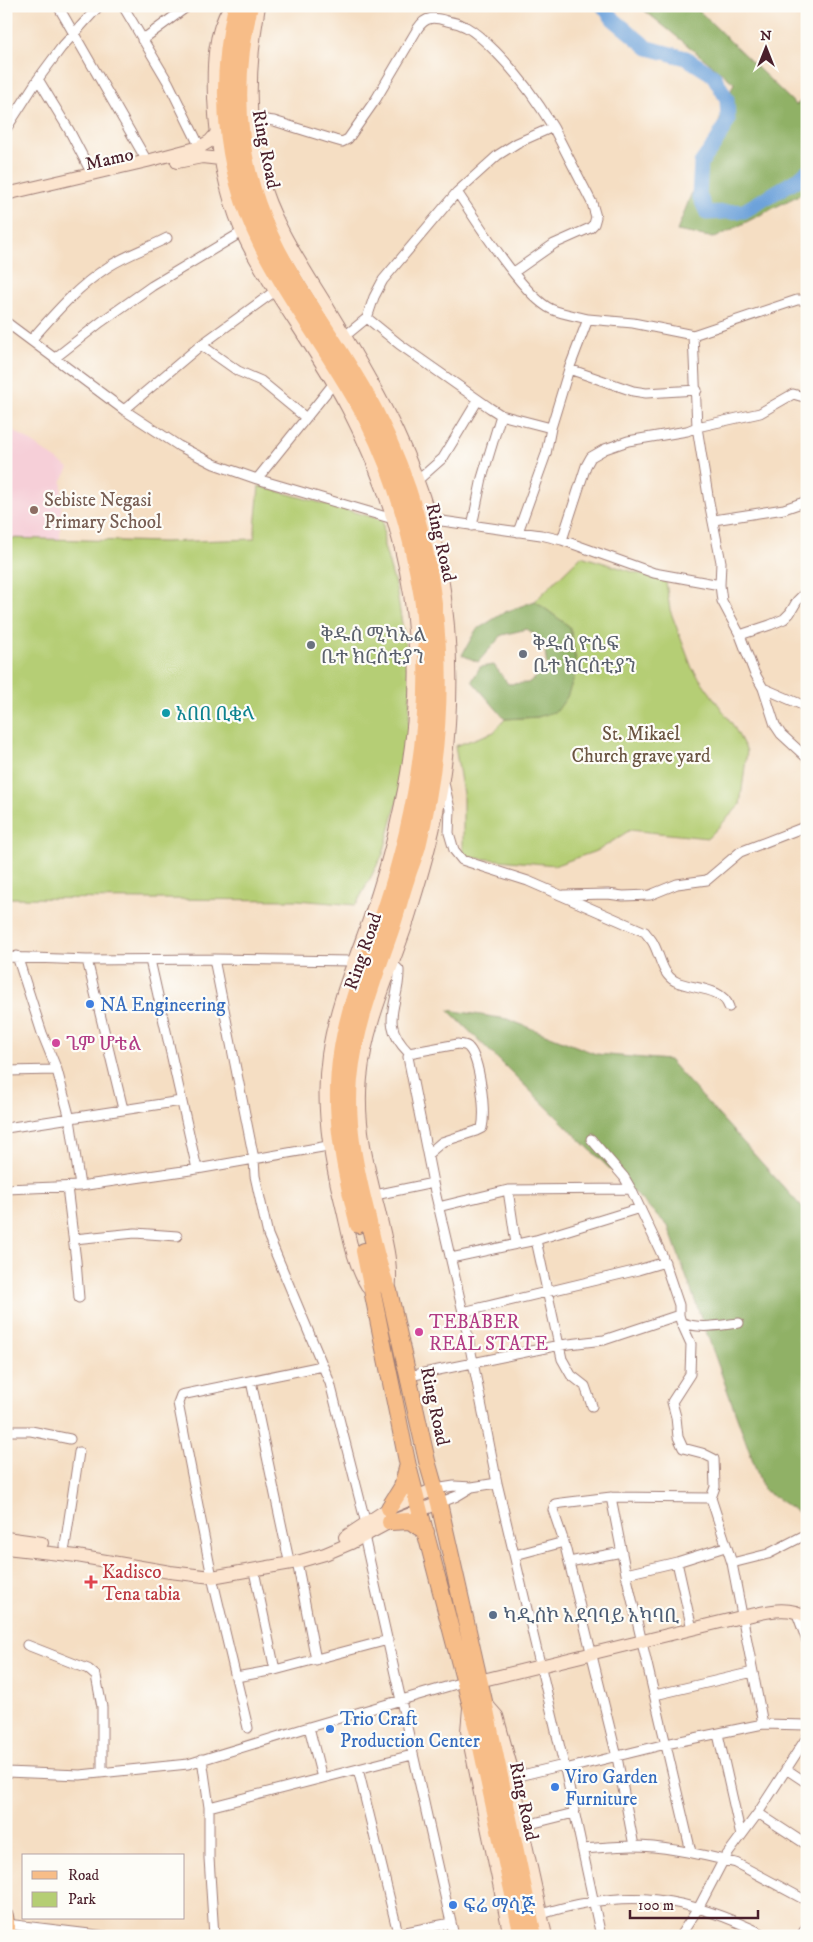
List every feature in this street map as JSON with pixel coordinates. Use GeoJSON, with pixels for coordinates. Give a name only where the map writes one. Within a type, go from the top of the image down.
{"type":"FeatureCollection","features":[{"type":"Feature","properties":{"kind":"highway","name":"Ring Road"},"geometry":{"type":"LineString","coordinates":[[236,6],[228,47],[225,85],[231,152],[246,210],[270,261],[345,382],[382,451],[403,516],[422,600],[427,691],[422,754],[415,802],[385,910],[353,1001],[340,1056],[338,1081],[340,1142],[369,1269],[372,1294],[408,1466],[477,1702],[534,1936]]}},
{"type":"Feature","properties":{"kind":"highway","name":"Ring Road"},"geometry":{"type":"LineString","coordinates":[[250,6],[239,67],[238,106],[241,140],[248,175],[256,201],[286,266],[358,380],[402,470],[424,542],[435,607],[439,662],[436,729],[430,782],[417,848],[393,926],[366,1000],[355,1046],[350,1082],[351,1136],[382,1276],[389,1291],[427,1461],[437,1496],[471,1682]]}},
{"type":"Feature","properties":{"kind":"highway"},"geometry":{"type":"LineString","coordinates":[[408,1466],[402,1487],[389,1515],[410,1522],[426,1532]]}},
{"type":"Feature","properties":{"kind":"highway","name":"Ring Road"},"geometry":{"type":"LineString","coordinates":[[477,1702],[477,1729],[522,1936]]}},
{"type":"Feature","properties":{"kind":"street"},"geometry":{"type":"LineString","coordinates":[[58,6],[147,161]]}},
{"type":"Feature","properties":{"kind":"street"},"geometry":{"type":"LineString","coordinates":[[6,129],[38,79],[74,33],[99,6]]}},
{"type":"Feature","properties":{"kind":"street"},"geometry":{"type":"LineString","coordinates":[[123,6],[168,82],[200,147]]}},
{"type":"Feature","properties":{"kind":"street"},"geometry":{"type":"LineString","coordinates":[[142,40],[188,6]]}},
{"type":"Feature","properties":{"kind":"street"},"geometry":{"type":"LineString","coordinates":[[230,6],[218,35],[214,62],[216,134],[228,195],[242,232],[257,263],[334,383],[366,446],[393,519],[406,568],[414,627],[415,667],[412,741],[408,770],[386,866],[369,920],[352,961],[337,1011],[328,1056],[326,1095],[328,1146],[355,1257],[372,1294]]}},
{"type":"Feature","properties":{"kind":"street"},"geometry":{"type":"LineString","coordinates":[[259,6],[253,44],[249,95],[250,118],[260,176],[284,236],[345,336],[397,428],[418,481],[431,522],[444,591],[450,666],[450,703],[437,812],[422,873],[374,1018],[360,1079],[362,1134],[390,1257],[392,1274],[389,1291]]}},
{"type":"Feature","properties":{"kind":"street"},"geometry":{"type":"LineString","coordinates":[[250,118],[274,121],[342,142],[348,139],[376,99],[423,21],[430,17],[439,18],[464,26],[478,34],[517,73],[553,127],[592,203],[596,217],[594,224],[590,228],[554,244],[514,272]]}},
{"type":"Feature","properties":{"kind":"street"},"geometry":{"type":"LineString","coordinates":[[38,79],[69,130],[92,174]]}},
{"type":"Feature","properties":{"kind":"street"},"geometry":{"type":"LineString","coordinates":[[345,336],[367,318],[374,297],[383,280],[457,192],[498,155],[516,143],[553,127]]}},
{"type":"Feature","properties":{"kind":"street"},"geometry":{"type":"LineString","coordinates":[[6,194],[200,147],[210,141],[216,134]]}},
{"type":"Feature","properties":{"kind":"street","name":"Mamo"},"geometry":{"type":"LineString","coordinates":[[6,201],[191,158],[220,159]]}},
{"type":"Feature","properties":{"kind":"street"},"geometry":{"type":"LineString","coordinates":[[457,192],[521,283],[549,308],[588,319],[633,324],[693,335],[797,300],[807,300]]}},
{"type":"Feature","properties":{"kind":"street"},"geometry":{"type":"LineString","coordinates":[[55,358],[152,286],[242,232]]}},
{"type":"Feature","properties":{"kind":"street"},"geometry":{"type":"LineString","coordinates":[[31,340],[73,294],[86,283],[109,266],[167,238]]}},
{"type":"Feature","properties":{"kind":"street"},"geometry":{"type":"LineString","coordinates":[[124,410],[201,344],[275,291]]}},
{"type":"Feature","properties":{"kind":"street"},"geometry":{"type":"LineString","coordinates":[[367,318],[399,344],[501,415],[551,428]]}},
{"type":"Feature","properties":{"kind":"street"},"geometry":{"type":"LineString","coordinates":[[518,532],[546,454],[551,428],[569,370],[588,319]]}},
{"type":"Feature","properties":{"kind":"street"},"geometry":{"type":"LineString","coordinates":[[6,322],[124,410],[179,446],[214,464],[257,480],[393,519]]}},
{"type":"Feature","properties":{"kind":"street"},"geometry":{"type":"LineString","coordinates":[[693,335],[697,427],[721,562],[720,586],[722,601],[740,634],[754,672],[764,688],[775,725],[781,734],[807,758]]}},
{"type":"Feature","properties":{"kind":"street"},"geometry":{"type":"LineString","coordinates":[[201,344],[238,371],[261,382],[306,418]]}},
{"type":"Feature","properties":{"kind":"street"},"geometry":{"type":"LineString","coordinates":[[569,370],[633,391],[696,390]]}},
{"type":"Feature","properties":{"kind":"street"},"geometry":{"type":"LineString","coordinates":[[257,480],[334,383]]}},
{"type":"Feature","properties":{"kind":"street"},"geometry":{"type":"LineString","coordinates":[[562,540],[586,466],[592,457],[605,448],[628,441],[686,431],[760,413],[793,394],[807,398]]}},
{"type":"Feature","properties":{"kind":"street"},"geometry":{"type":"LineString","coordinates":[[418,481],[442,458],[478,400]]}},
{"type":"Feature","properties":{"kind":"street"},"geometry":{"type":"LineString","coordinates":[[472,526],[482,478],[501,415]]}},
{"type":"Feature","properties":{"kind":"street"},"geometry":{"type":"LineString","coordinates":[[714,520],[784,509],[807,501]]}},
{"type":"Feature","properties":{"kind":"street"},"geometry":{"type":"LineString","coordinates":[[431,522],[442,521],[562,540],[654,573],[720,586]]}},
{"type":"Feature","properties":{"kind":"street"},"geometry":{"type":"LineString","coordinates":[[740,634],[770,626],[784,619],[807,591]]}},
{"type":"Feature","properties":{"kind":"street"},"geometry":{"type":"LineString","coordinates":[[764,688],[807,707]]}},
{"type":"Feature","properties":{"kind":"street"},"geometry":{"type":"LineString","coordinates":[[442,780],[450,809],[449,833],[454,850],[462,860],[528,880],[645,932],[652,941],[669,976],[675,981],[712,992],[722,997],[727,1000],[729,1007]]}},
{"type":"Feature","properties":{"kind":"street"},"geometry":{"type":"LineString","coordinates":[[561,895],[650,895],[677,884],[707,880],[740,852],[807,826]]}},
{"type":"Feature","properties":{"kind":"street"},"geometry":{"type":"LineString","coordinates":[[17,956],[42,1033],[57,1070],[70,1119],[80,1186]]}},
{"type":"Feature","properties":{"kind":"street"},"geometry":{"type":"LineString","coordinates":[[6,957],[87,960],[352,961]]}},
{"type":"Feature","properties":{"kind":"street"},"geometry":{"type":"LineString","coordinates":[[214,959],[268,1235],[330,1383],[365,1530],[412,1755],[454,1936]]}},
{"type":"Feature","properties":{"kind":"street"},"geometry":{"type":"LineString","coordinates":[[87,960],[123,1109]]}},
{"type":"Feature","properties":{"kind":"street"},"geometry":{"type":"LineString","coordinates":[[150,960],[196,1169]]}},
{"type":"Feature","properties":{"kind":"street"},"geometry":{"type":"LineString","coordinates":[[393,964],[399,970],[399,978],[390,1020],[395,1034],[409,1053],[408,1057],[433,1183],[463,1312],[496,1482],[541,1665],[601,1936]]}},
{"type":"Feature","properties":{"kind":"street"},"geometry":{"type":"LineString","coordinates":[[409,1053],[465,1045],[470,1048],[482,1094],[484,1119],[482,1128],[442,1142],[428,1154]]}},
{"type":"Feature","properties":{"kind":"street"},"geometry":{"type":"LineString","coordinates":[[6,1071],[57,1070]]}},
{"type":"Feature","properties":{"kind":"street"},"geometry":{"type":"LineString","coordinates":[[6,1128],[181,1101]]}},
{"type":"Feature","properties":{"kind":"street"},"geometry":{"type":"LineString","coordinates":[[591,1139],[624,1177],[631,1189],[665,1262],[680,1319],[691,1344],[690,1374],[672,1402],[672,1406],[676,1417],[678,1437],[683,1448],[702,1453],[714,1459],[714,1487],[711,1498],[725,1547],[732,1563],[763,1724]]}},
{"type":"Feature","properties":{"kind":"street"},"geometry":{"type":"LineString","coordinates":[[6,1189],[80,1186],[254,1160],[328,1146]]}},
{"type":"Feature","properties":{"kind":"street"},"geometry":{"type":"LineString","coordinates":[[375,1195],[433,1183]]}},
{"type":"Feature","properties":{"kind":"street"},"geometry":{"type":"LineString","coordinates":[[67,1187],[74,1239],[78,1298]]}},
{"type":"Feature","properties":{"kind":"street"},"geometry":{"type":"LineString","coordinates":[[438,1207],[508,1190],[631,1189]]}},
{"type":"Feature","properties":{"kind":"street"},"geometry":{"type":"LineString","coordinates":[[508,1190],[516,1244]]}},
{"type":"Feature","properties":{"kind":"street"},"geometry":{"type":"LineString","coordinates":[[451,1258],[536,1240],[640,1208]]}},
{"type":"Feature","properties":{"kind":"street"},"geometry":{"type":"LineString","coordinates":[[74,1239],[135,1233],[177,1236]]}},
{"type":"Feature","properties":{"kind":"street"},"geometry":{"type":"LineString","coordinates":[[536,1240],[566,1367],[571,1375],[585,1386],[592,1406]]}},
{"type":"Feature","properties":{"kind":"street"},"geometry":{"type":"LineString","coordinates":[[463,1312],[665,1262]]}},
{"type":"Feature","properties":{"kind":"street"},"geometry":{"type":"LineString","coordinates":[[680,1319],[689,1326],[739,1323]]}},
{"type":"Feature","properties":{"kind":"street"},"geometry":{"type":"LineString","coordinates":[[409,1376],[560,1346],[604,1340],[680,1319]]}},
{"type":"Feature","properties":{"kind":"street"},"geometry":{"type":"LineString","coordinates":[[248,1728],[211,1572],[178,1403],[181,1395],[322,1366]]}},
{"type":"Feature","properties":{"kind":"street"},"geometry":{"type":"LineString","coordinates":[[250,1381],[316,1660]]}},
{"type":"Feature","properties":{"kind":"street"},"geometry":{"type":"LineString","coordinates":[[6,1431],[31,1431],[70,1439]]}},
{"type":"Feature","properties":{"kind":"street"},"geometry":{"type":"LineString","coordinates":[[65,1546],[79,1452]]}},
{"type":"Feature","properties":{"kind":"street"},"geometry":{"type":"LineString","coordinates":[[6,1548],[78,1553],[211,1572],[254,1570],[292,1559],[365,1530],[389,1515],[437,1496],[454,1486],[472,1487],[496,1482]]}},
{"type":"Feature","properties":{"kind":"street"},"geometry":{"type":"LineString","coordinates":[[437,1496],[457,1496],[472,1487]]}},
{"type":"Feature","properties":{"kind":"street"},"geometry":{"type":"LineString","coordinates":[[634,1846],[617,1757],[592,1653],[564,1542],[553,1510],[555,1504],[611,1497],[711,1498]]}},
{"type":"Feature","properties":{"kind":"street"},"geometry":{"type":"LineString","coordinates":[[611,1497],[626,1574],[691,1852]]}},
{"type":"Feature","properties":{"kind":"street"},"geometry":{"type":"LineString","coordinates":[[732,1563],[768,1554],[807,1534]]}},
{"type":"Feature","properties":{"kind":"street"},"geometry":{"type":"LineString","coordinates":[[6,1538],[65,1546],[78,1553]]}},
{"type":"Feature","properties":{"kind":"street"},"geometry":{"type":"LineString","coordinates":[[514,1555],[564,1542]]}},
{"type":"Feature","properties":{"kind":"street"},"geometry":{"type":"LineString","coordinates":[[626,1574],[677,1562],[725,1547]]}},
{"type":"Feature","properties":{"kind":"street"},"geometry":{"type":"LineString","coordinates":[[569,1562],[622,1552]]}},
{"type":"Feature","properties":{"kind":"street"},"geometry":{"type":"LineString","coordinates":[[211,1572],[292,1559]]}},
{"type":"Feature","properties":{"kind":"street"},"geometry":{"type":"LineString","coordinates":[[677,1562],[692,1629]]}},
{"type":"Feature","properties":{"kind":"street"},"geometry":{"type":"LineString","coordinates":[[254,1570],[276,1670]]}},
{"type":"Feature","properties":{"kind":"street"},"geometry":{"type":"LineString","coordinates":[[6,1772],[80,1775],[188,1764],[401,1699],[741,1617],[783,1609],[801,1614],[807,1641]]}},
{"type":"Feature","properties":{"kind":"street"},"geometry":{"type":"LineString","coordinates":[[236,1677],[276,1670],[388,1640]]}},
{"type":"Feature","properties":{"kind":"street"},"geometry":{"type":"LineString","coordinates":[[27,1645],[88,1669],[96,1676],[102,1707],[102,1772]]}},
{"type":"Feature","properties":{"kind":"street"},"geometry":{"type":"LineString","coordinates":[[655,1695],[754,1672]]}},
{"type":"Feature","properties":{"kind":"street"},"geometry":{"type":"LineString","coordinates":[[477,1702],[497,1716],[514,1777],[522,1826],[546,1936]]}},
{"type":"Feature","properties":{"kind":"street","name":"Ring Road"},"geometry":{"type":"LineString","coordinates":[[477,1702],[467,1731],[510,1936]]}},
{"type":"Feature","properties":{"kind":"street"},"geometry":{"type":"LineString","coordinates":[[514,1777],[617,1757],[666,1744],[763,1724],[807,1725]]}},
{"type":"Feature","properties":{"kind":"street"},"geometry":{"type":"LineString","coordinates":[[309,1727],[322,1778]]}},
{"type":"Feature","properties":{"kind":"street"},"geometry":{"type":"LineString","coordinates":[[718,1734],[741,1836]]}},
{"type":"Feature","properties":{"kind":"street"},"geometry":{"type":"LineString","coordinates":[[680,1936],[699,1907],[724,1859],[758,1813],[807,1737]]}},
{"type":"Feature","properties":{"kind":"street"},"geometry":{"type":"LineString","coordinates":[[209,1807],[412,1755]]}},
{"type":"Feature","properties":{"kind":"street"},"geometry":{"type":"LineString","coordinates":[[202,1759],[209,1807],[209,1858],[214,1936]]}},
{"type":"Feature","properties":{"kind":"street"},"geometry":{"type":"LineString","coordinates":[[358,1769],[398,1933]]}},
{"type":"Feature","properties":{"kind":"street"},"geometry":{"type":"LineString","coordinates":[[786,1769],[807,1783]]}},
{"type":"Feature","properties":{"kind":"street"},"geometry":{"type":"LineString","coordinates":[[522,1826],[574,1813]]}},
{"type":"Feature","properties":{"kind":"street"},"geometry":{"type":"LineString","coordinates":[[758,1813],[807,1845]]}},
{"type":"Feature","properties":{"kind":"street"},"geometry":{"type":"LineString","coordinates":[[582,1849],[634,1846],[691,1852],[724,1859],[736,1862],[807,1902]]}},
{"type":"Feature","properties":{"kind":"street"},"geometry":{"type":"LineString","coordinates":[[542,1914],[593,1900],[655,1899],[699,1907],[743,1924],[767,1936]]}},
{"type":"Feature","properties":{"kind":"street"},"geometry":{"type":"LineString","coordinates":[[386,1936],[451,1923]]}},
{"type":"Feature","properties":{"kind":"street"},"geometry":{"type":"LineString","coordinates":[[8,1925],[106,1936]]}},
{"type":"Feature","properties":{"kind":"street"},"geometry":{"type":"LineString","coordinates":[[801,1936],[807,1926]]}},
{"type":"Feature","properties":{"kind":"shaded area","name":"Sebiste Negasi Primary School"},"geometry":{"type":"Polygon","coordinates":[[[6,425],[69,468],[62,480],[60,539],[6,539],[6,425]]]}},
{"type":"Feature","properties":{"kind":"green space"},"geometry":{"type":"Polygon","coordinates":[[[639,6],[694,6],[796,105],[807,96],[807,191],[715,238],[677,231],[734,83],[639,6]]]}},
{"type":"Feature","properties":{"kind":"green space"},"geometry":{"type":"Polygon","coordinates":[[[259,486],[383,520],[384,546],[396,588],[411,677],[407,765],[383,854],[356,905],[297,900],[6,898],[6,538],[163,542],[254,539],[259,486]]]}},
{"type":"Feature","properties":{"kind":"green space","name":"St. Mikael Church grave yard"},"geometry":{"type":"Polygon","coordinates":[[[581,556],[666,582],[670,610],[692,668],[733,725],[747,751],[740,805],[708,838],[630,830],[599,850],[556,865],[463,857],[463,794],[455,746],[494,732],[505,719],[538,717],[577,669],[570,627],[535,601],[581,556]]]}},
{"type":"Feature","properties":{"kind":"green space"},"geometry":{"type":"Polygon","coordinates":[[[535,601],[570,627],[577,669],[567,697],[557,711],[538,717],[505,719],[472,681],[480,667],[494,665],[508,684],[528,683],[547,668],[544,641],[527,629],[502,635],[478,662],[462,655],[476,630],[505,612],[535,601]]]}},
{"type":"Feature","properties":{"kind":"green space"},"geometry":{"type":"Polygon","coordinates":[[[448,1010],[507,1019],[596,1054],[669,1060],[807,1213],[807,1522],[806,1518],[763,1489],[668,1226],[448,1010]]]}},
{"type":"Feature","properties":{"kind":"waterway"},"geometry":{"type":"LineString","coordinates":[[603,6],[613,19],[648,48],[686,58],[713,75],[727,99],[728,121],[715,144],[701,163],[699,195],[707,213],[744,211],[798,179],[807,171]]}},
{"type":"Feature","properties":{"kind":"place","name":"Sebiste Negasi Primary School"},"geometry":{"type":"Point","coordinates":[34,510]}},
{"type":"Feature","properties":{"kind":"place","name":"ቅዱስ ሚካኤል ቤተ ክርስቲያን"},"geometry":{"type":"Point","coordinates":[311,645]}},
{"type":"Feature","properties":{"kind":"place","name":"ቅዱስ ዮሴፍ ቤተ ክርስቲያን"},"geometry":{"type":"Point","coordinates":[523,654]}},
{"type":"Feature","properties":{"kind":"place","name":"አበበ ቢቂላ"},"geometry":{"type":"Point","coordinates":[166,713]}},
{"type":"Feature","properties":{"kind":"place","name":"NA Engineering"},"geometry":{"type":"Point","coordinates":[90,1004]}},
{"type":"Feature","properties":{"kind":"place","name":"ጌም ሆቴል"},"geometry":{"type":"Point","coordinates":[56,1043]}},
{"type":"Feature","properties":{"kind":"place","name":"TEBABER REAL STATE"},"geometry":{"type":"Point","coordinates":[419,1332]}},
{"type":"Feature","properties":{"kind":"place","name":"Kadisco Tena tabia"},"geometry":{"type":"Point","coordinates":[91,1582]}},
{"type":"Feature","properties":{"kind":"place","name":"ካዲስኮ አደባባይ አካባቢ"},"geometry":{"type":"Point","coordinates":[493,1615]}},
{"type":"Feature","properties":{"kind":"place","name":"Trio Craft Production Center"},"geometry":{"type":"Point","coordinates":[330,1729]}},
{"type":"Feature","properties":{"kind":"place","name":"Viro Garden Furniture"},"geometry":{"type":"Point","coordinates":[555,1787]}},
{"type":"Feature","properties":{"kind":"place","name":"ፍሬ ማሳጅ"},"geometry":{"type":"Point","coordinates":[453,1905]}}]}
